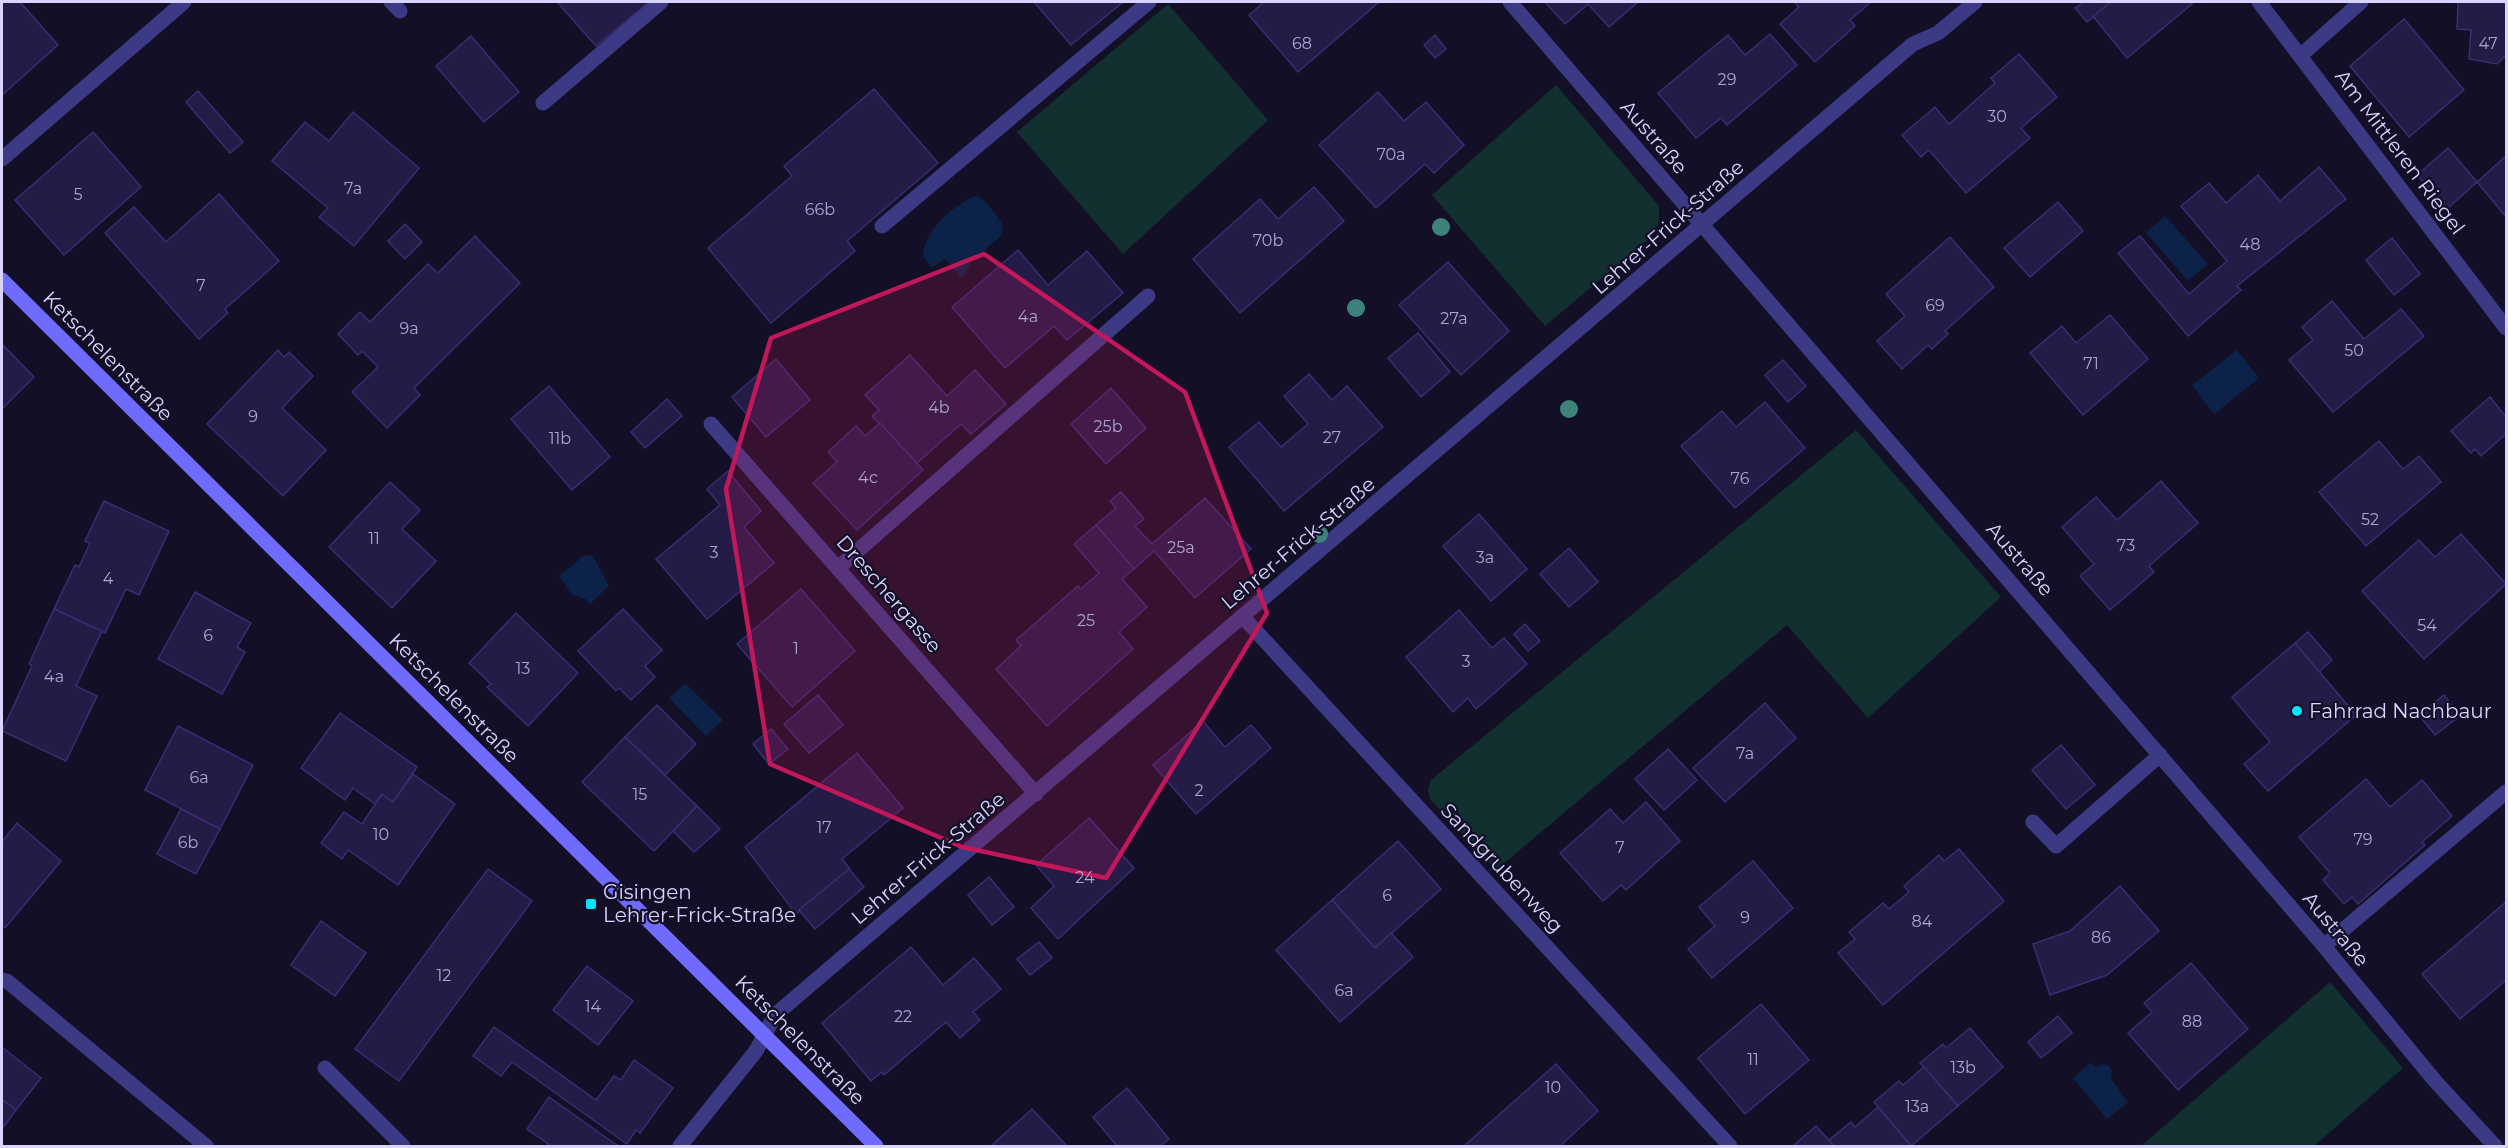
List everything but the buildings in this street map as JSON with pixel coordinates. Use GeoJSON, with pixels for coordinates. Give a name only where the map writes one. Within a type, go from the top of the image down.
{"type":"FeatureCollection","features":[{"type":"Feature","properties":{"kind":"main road","name":"Ketschelenstraße"},"geometry":{"type":"LineString","coordinates":[[2,280],[876,1146]]}},
{"type":"Feature","properties":{"kind":"street"},"geometry":{"type":"LineString","coordinates":[[2,159],[184,2]]}},
{"type":"Feature","properties":{"kind":"street"},"geometry":{"type":"LineString","coordinates":[[543,103],[660,2]]}},
{"type":"Feature","properties":{"kind":"street"},"geometry":{"type":"LineString","coordinates":[[882,226],[1149,2]]}},
{"type":"Feature","properties":{"kind":"street","name":"Austraße"},"geometry":{"type":"LineString","coordinates":[[1510,2],[2324,946],[2435,1081],[2495,1146]]}},
{"type":"Feature","properties":{"kind":"street","name":"Lehrer-Frick-Straße"},"geometry":{"type":"LineString","coordinates":[[680,1146],[756,1051],[775,1015],[1913,44],[1938,33],[1975,2]]}},
{"type":"Feature","properties":{"kind":"street","name":"Am Mittleren Riegel"},"geometry":{"type":"LineString","coordinates":[[2259,2],[2506,328]]}},
{"type":"Feature","properties":{"kind":"street"},"geometry":{"type":"LineString","coordinates":[[2300,56],[2361,2]]}},
{"type":"Feature","properties":{"kind":"street"},"geometry":{"type":"LineString","coordinates":[[838,568],[1148,296]]}},
{"type":"Feature","properties":{"kind":"street","name":"Dreschergasse"},"geometry":{"type":"LineString","coordinates":[[711,424],[1036,794]]}},
{"type":"Feature","properties":{"kind":"street","name":"Sandgrubenweg"},"geometry":{"type":"LineString","coordinates":[[1244,617],[1730,1146]]}},
{"type":"Feature","properties":{"kind":"street"},"geometry":{"type":"LineString","coordinates":[[2033,822],[2056,846],[2160,755]]}},
{"type":"Feature","properties":{"kind":"street"},"geometry":{"type":"LineString","coordinates":[[2324,946],[2506,792]]}},
{"type":"Feature","properties":{"kind":"street"},"geometry":{"type":"LineString","coordinates":[[2,980],[7,981],[206,1146]]}},
{"type":"Feature","properties":{"kind":"street"},"geometry":{"type":"LineString","coordinates":[[325,1068],[403,1146]]}},
{"type":"Feature","properties":{"kind":"highlighted area"},"geometry":{"type":"Polygon","coordinates":[[[984,254],[1185,392],[1267,613],[1106,878],[962,847],[770,764],[726,489],[771,338],[984,254]]]}},
{"type":"Feature","properties":{"kind":"green space"},"geometry":{"type":"Polygon","coordinates":[[[1168,4],[1268,120],[1123,254],[1017,132],[1168,4]]]}},
{"type":"Feature","properties":{"kind":"green space"},"geometry":{"type":"Polygon","coordinates":[[[1556,85],[1659,206],[1659,222],[1651,237],[1545,326],[1432,195],[1556,85]]]}},
{"type":"Feature","properties":{"kind":"green space"},"geometry":{"type":"Polygon","coordinates":[[[1856,430],[2001,597],[1868,718],[1787,625],[1496,870],[1430,799],[1428,790],[1431,780],[1856,430]]]}},
{"type":"Feature","properties":{"kind":"green space"},"geometry":{"type":"Polygon","coordinates":[[[2330,982],[2403,1068],[2314,1146],[2141,1146],[2330,982]]]}},
{"type":"Feature","properties":{"kind":"water"},"geometry":{"type":"Polygon","coordinates":[[[976,196],[987,203],[1003,225],[1001,236],[972,261],[962,279],[945,259],[932,268],[923,256],[928,238],[949,212],[976,196]]]}},
{"type":"Feature","properties":{"kind":"water"},"geometry":{"type":"Polygon","coordinates":[[[2165,216],[2208,264],[2188,281],[2146,233],[2165,216]]]}},
{"type":"Feature","properties":{"kind":"water"},"geometry":{"type":"Polygon","coordinates":[[[2237,350],[2259,378],[2214,414],[2192,385],[2237,350]]]}},
{"type":"Feature","properties":{"kind":"water"},"geometry":{"type":"Polygon","coordinates":[[[585,555],[593,556],[609,586],[590,604],[586,599],[572,595],[559,576],[585,555]]]}},
{"type":"Feature","properties":{"kind":"water"},"geometry":{"type":"Polygon","coordinates":[[[685,683],[723,720],[706,736],[669,698],[685,683]]]}},
{"type":"Feature","properties":{"kind":"water"},"geometry":{"type":"Polygon","coordinates":[[[2090,1063],[2096,1067],[2101,1064],[2107,1065],[2112,1070],[2111,1079],[2128,1102],[2107,1119],[2073,1078],[2090,1063]]]}},
{"type":"Feature","properties":{"kind":"place","name":"Fahrrad Nachbaur"},"geometry":{"type":"Point","coordinates":[2297,711]}},
{"type":"Feature","properties":{"kind":"place","name":"Gisingen Lehrer-Frick-Straße"},"geometry":{"type":"Point","coordinates":[591,904]}}]}
